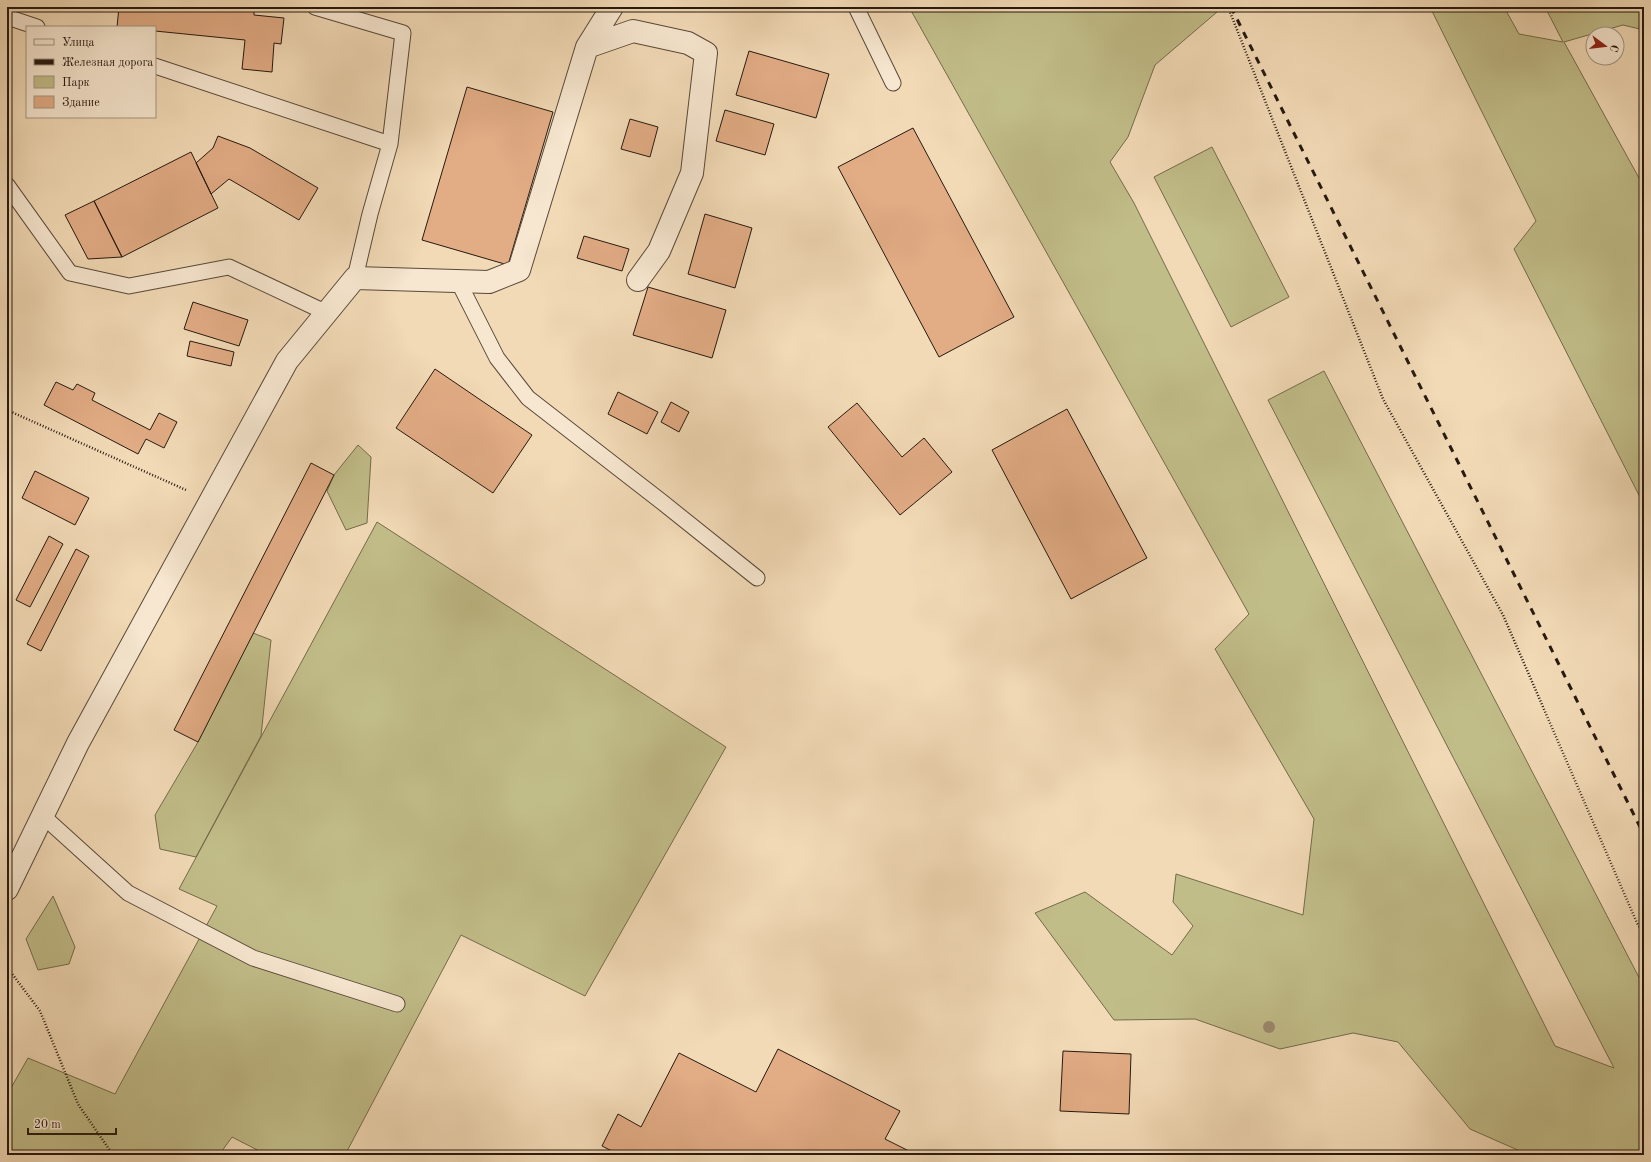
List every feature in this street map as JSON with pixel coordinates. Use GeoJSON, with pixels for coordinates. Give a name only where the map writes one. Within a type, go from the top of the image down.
{"type":"FeatureCollection","features":[{"type":"Feature","properties":{"kind":"street"},"geometry":{"type":"LineString","coordinates":[[7,889],[78,743],[287,361],[355,278],[490,282],[519,270],[587,47],[612,7]]}},
{"type":"Feature","properties":{"kind":"street"},"geometry":{"type":"LineString","coordinates":[[587,47],[633,31],[688,43],[706,53],[692,172],[659,251],[638,280]]}},
{"type":"Feature","properties":{"kind":"lane"},"geometry":{"type":"LineString","coordinates":[[315,7],[403,33],[390,144],[370,214],[355,278]]}},
{"type":"Feature","properties":{"kind":"lane"},"geometry":{"type":"LineString","coordinates":[[856,7],[893,82]]}},
{"type":"Feature","properties":{"kind":"lane"},"geometry":{"type":"LineString","coordinates":[[7,17],[34,26]]}},
{"type":"Feature","properties":{"kind":"lane"},"geometry":{"type":"LineString","coordinates":[[156,66],[390,144]]}},
{"type":"Feature","properties":{"kind":"lane"},"geometry":{"type":"LineString","coordinates":[[7,185],[70,273],[129,286],[228,267],[327,313]]}},
{"type":"Feature","properties":{"kind":"lane"},"geometry":{"type":"LineString","coordinates":[[458,281],[497,358],[528,398],[757,578]]}},
{"type":"Feature","properties":{"kind":"lane"},"geometry":{"type":"LineString","coordinates":[[43,816],[128,893],[253,958],[397,1004]]}},
{"type":"Feature","properties":{"kind":"path"},"geometry":{"type":"LineString","coordinates":[[1228,7],[1383,399],[1504,616],[1637,923],[1644,934]]}},
{"type":"Feature","properties":{"kind":"path"},"geometry":{"type":"LineString","coordinates":[[7,410],[211,501]]}},
{"type":"Feature","properties":{"kind":"path"},"geometry":{"type":"LineString","coordinates":[[7,967],[40,1012],[78,1104],[113,1155]]}},
{"type":"Feature","properties":{"kind":"green space"},"geometry":{"type":"Polygon","coordinates":[[[909,7],[1215,7],[1217,12],[1155,65],[1128,137],[1110,162],[1134,203],[1555,1046],[1614,1068],[1268,400],[1324,371],[1644,987],[1644,1155],[1529,1155],[1470,1129],[1398,1042],[1353,1033],[1280,1049],[1195,1019],[1114,1020],[1035,913],[1085,892],[1172,955],[1193,926],[1173,902],[1176,874],[1303,915],[1314,819],[1215,649],[1249,614],[909,7]]]}},
{"type":"Feature","properties":{"kind":"green space"},"geometry":{"type":"Polygon","coordinates":[[[1430,7],[1504,7],[1519,34],[1563,42],[1545,7],[1644,7],[1644,30],[1623,25],[1585,26],[1585,36],[1564,42],[1644,187],[1644,505],[1514,249],[1536,221],[1430,7]]]}},
{"type":"Feature","properties":{"kind":"green space"},"geometry":{"type":"Polygon","coordinates":[[[1212,147],[1289,297],[1231,327],[1154,177],[1212,147]]]}},
{"type":"Feature","properties":{"kind":"green space"},"geometry":{"type":"Polygon","coordinates":[[[358,445],[371,457],[367,523],[346,530],[327,491],[334,475],[358,445]]]}},
{"type":"Feature","properties":{"kind":"green space"},"geometry":{"type":"Polygon","coordinates":[[[377,522],[726,747],[585,996],[461,935],[345,1155],[267,1155],[232,1137],[219,1155],[7,1155],[7,1095],[28,1058],[115,1094],[217,906],[179,889],[377,522]]]}},
{"type":"Feature","properties":{"kind":"green space"},"geometry":{"type":"Polygon","coordinates":[[[253,633],[271,640],[261,736],[196,857],[160,849],[155,815],[198,742],[253,633]]]}},
{"type":"Feature","properties":{"kind":"green space"},"geometry":{"type":"Polygon","coordinates":[[[53,896],[75,947],[69,964],[38,970],[26,939],[53,896]]]}},
{"type":"Feature","properties":{"kind":"building"},"geometry":{"type":"Polygon","coordinates":[[[119,7],[254,7],[254,15],[284,18],[281,44],[274,43],[272,72],[242,69],[245,40],[156,31],[156,26],[117,26],[119,7]]]}},
{"type":"Feature","properties":{"kind":"building"},"geometry":{"type":"Polygon","coordinates":[[[749,51],[829,74],[816,118],[736,95],[749,51]]]}},
{"type":"Feature","properties":{"kind":"building"},"geometry":{"type":"Polygon","coordinates":[[[467,87],[553,112],[508,265],[422,240],[467,87]]]}},
{"type":"Feature","properties":{"kind":"building"},"geometry":{"type":"Polygon","coordinates":[[[725,110],[774,124],[765,155],[716,141],[725,110]]]}},
{"type":"Feature","properties":{"kind":"building"},"geometry":{"type":"Polygon","coordinates":[[[630,119],[658,127],[650,157],[621,149],[630,119]]]}},
{"type":"Feature","properties":{"kind":"building"},"geometry":{"type":"Polygon","coordinates":[[[913,128],[1014,317],[939,357],[838,167],[913,128]]]}},
{"type":"Feature","properties":{"kind":"building"},"geometry":{"type":"Polygon","coordinates":[[[218,136],[250,148],[318,188],[299,220],[229,179],[211,194],[196,163],[213,148],[218,136]]]}},
{"type":"Feature","properties":{"kind":"building"},"geometry":{"type":"Polygon","coordinates":[[[191,152],[218,208],[122,257],[94,201],[191,152]]]}},
{"type":"Feature","properties":{"kind":"building"},"geometry":{"type":"Polygon","coordinates":[[[94,201],[122,257],[88,259],[65,215],[94,201]]]}},
{"type":"Feature","properties":{"kind":"building"},"geometry":{"type":"Polygon","coordinates":[[[705,214],[752,228],[735,288],[688,274],[705,214]]]}},
{"type":"Feature","properties":{"kind":"building"},"geometry":{"type":"Polygon","coordinates":[[[584,236],[629,249],[622,271],[577,258],[584,236]]]}},
{"type":"Feature","properties":{"kind":"building"},"geometry":{"type":"Polygon","coordinates":[[[648,287],[726,310],[712,358],[633,335],[648,287]]]}},
{"type":"Feature","properties":{"kind":"building"},"geometry":{"type":"Polygon","coordinates":[[[193,302],[248,320],[239,346],[184,329],[193,302]]]}},
{"type":"Feature","properties":{"kind":"building"},"geometry":{"type":"Polygon","coordinates":[[[190,341],[234,352],[231,366],[187,356],[190,341]]]}},
{"type":"Feature","properties":{"kind":"building"},"geometry":{"type":"Polygon","coordinates":[[[435,369],[532,435],[493,493],[396,428],[435,369]]]}},
{"type":"Feature","properties":{"kind":"building"},"geometry":{"type":"Polygon","coordinates":[[[56,382],[73,390],[77,384],[95,393],[92,400],[150,430],[159,413],[177,422],[164,448],[146,439],[138,454],[44,405],[56,382]]]}},
{"type":"Feature","properties":{"kind":"building"},"geometry":{"type":"Polygon","coordinates":[[[618,392],[658,412],[647,434],[608,414],[618,392]]]}},
{"type":"Feature","properties":{"kind":"building"},"geometry":{"type":"Polygon","coordinates":[[[671,402],[689,412],[679,432],[661,422],[671,402]]]}},
{"type":"Feature","properties":{"kind":"building"},"geometry":{"type":"Polygon","coordinates":[[[857,403],[902,457],[924,438],[952,472],[900,515],[828,427],[857,403]]]}},
{"type":"Feature","properties":{"kind":"building"},"geometry":{"type":"Polygon","coordinates":[[[1067,409],[1147,558],[1071,599],[992,450],[1067,409]]]}},
{"type":"Feature","properties":{"kind":"building"},"geometry":{"type":"Polygon","coordinates":[[[311,463],[334,475],[198,742],[174,730],[311,463]]]}},
{"type":"Feature","properties":{"kind":"building"},"geometry":{"type":"Polygon","coordinates":[[[35,471],[89,498],[75,525],[22,498],[35,471]]]}},
{"type":"Feature","properties":{"kind":"building"},"geometry":{"type":"Polygon","coordinates":[[[49,536],[63,544],[30,607],[16,600],[49,536]]]}},
{"type":"Feature","properties":{"kind":"building"},"geometry":{"type":"Polygon","coordinates":[[[76,549],[89,556],[41,651],[27,644],[76,549]]]}},
{"type":"Feature","properties":{"kind":"building"},"geometry":{"type":"Polygon","coordinates":[[[778,1049],[900,1111],[885,1139],[917,1155],[620,1155],[602,1146],[618,1114],[641,1127],[679,1053],[756,1092],[778,1049]]]}},
{"type":"Feature","properties":{"kind":"building"},"geometry":{"type":"Polygon","coordinates":[[[1063,1051],[1131,1054],[1129,1114],[1060,1111],[1063,1051]]]}},
{"type":"Feature","properties":{"kind":"railway"},"geometry":{"type":"LineString","coordinates":[[1231,7],[1644,835]]}}]}
